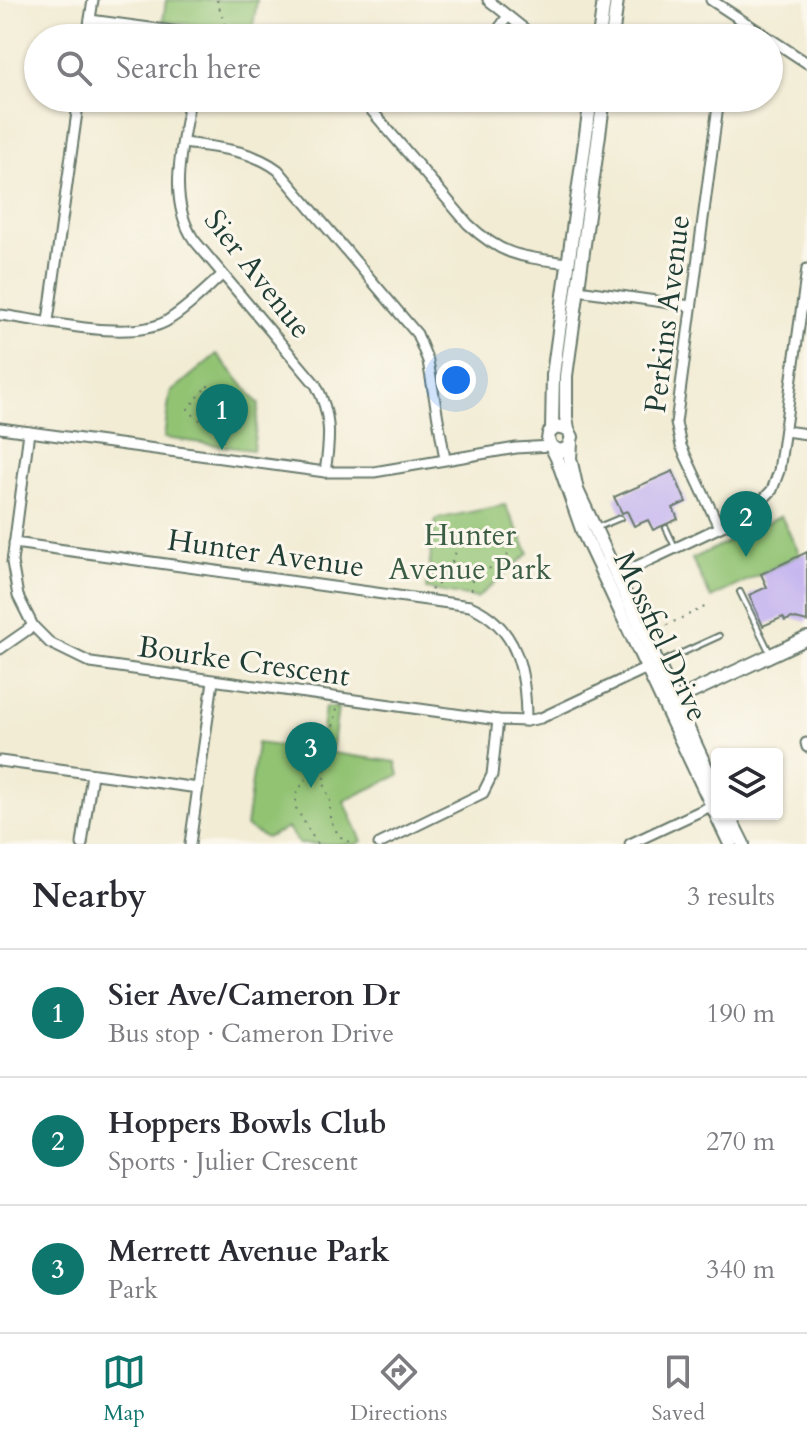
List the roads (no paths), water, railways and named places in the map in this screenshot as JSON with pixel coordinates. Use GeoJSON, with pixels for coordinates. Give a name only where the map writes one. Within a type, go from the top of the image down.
{"type":"FeatureCollection","features":[{"type":"Feature","properties":{"kind":"street"},"geometry":{"type":"LineString","coordinates":[[89,24],[93,0]]}},
{"type":"Feature","properties":{"kind":"street"},"geometry":{"type":"LineString","coordinates":[[488,0],[518,24]]}},
{"type":"Feature","properties":{"kind":"street"},"geometry":{"type":"LineString","coordinates":[[601,24],[604,0]]}},
{"type":"Feature","properties":{"kind":"street"},"geometry":{"type":"LineString","coordinates":[[614,24],[617,0]]}},
{"type":"Feature","properties":{"kind":"street"},"geometry":{"type":"LineString","coordinates":[[711,0],[748,24]]}},
{"type":"Feature","properties":{"kind":"street"},"geometry":{"type":"LineString","coordinates":[[502,24],[508,16]]}},
{"type":"Feature","properties":{"kind":"street"},"geometry":{"type":"LineString","coordinates":[[90,20],[117,24]]}},
{"type":"Feature","properties":{"kind":"street"},"geometry":{"type":"LineString","coordinates":[[783,47],[807,63]]}},
{"type":"Feature","properties":{"kind":"street"},"geometry":{"type":"LineString","coordinates":[[48,321],[77,112]]}},
{"type":"Feature","properties":{"kind":"street","name":"Sier Avenue"},"geometry":{"type":"LineString","coordinates":[[188,112],[178,182],[178,199],[183,217],[194,240],[307,373],[323,398],[330,424],[325,472]]}},
{"type":"Feature","properties":{"kind":"street"},"geometry":{"type":"LineString","coordinates":[[373,112],[486,241],[518,256],[575,264]]}},
{"type":"Feature","properties":{"kind":"street","name":"Mossfiel Drive"},"geometry":{"type":"LineString","coordinates":[[568,430],[566,376],[590,112]]}},
{"type":"Feature","properties":{"kind":"street","name":"Mossfiel Drive"},"geometry":{"type":"LineString","coordinates":[[575,264],[602,112]]}},
{"type":"Feature","properties":{"kind":"street","name":"Perkins Avenue"},"geometry":{"type":"LineString","coordinates":[[717,112],[676,430],[719,527]]}},
{"type":"Feature","properties":{"kind":"street"},"geometry":{"type":"LineString","coordinates":[[184,143],[241,152],[278,170],[417,334],[428,361],[445,459]]}},
{"type":"Feature","properties":{"kind":"street"},"geometry":{"type":"LineString","coordinates":[[611,578],[750,513],[772,490],[779,471],[803,322],[807,269]]}},
{"type":"Feature","properties":{"kind":"street"},"geometry":{"type":"LineString","coordinates":[[0,315],[118,331],[146,328],[178,313],[222,275]]}},
{"type":"Feature","properties":{"kind":"street"},"geometry":{"type":"LineString","coordinates":[[572,289],[691,306]]}},
{"type":"Feature","properties":{"kind":"street","name":"Mossfiel Drive"},"geometry":{"type":"LineString","coordinates":[[572,289],[553,375],[551,439],[583,532],[644,636],[652,666]]}},
{"type":"Feature","properties":{"kind":"street"},"geometry":{"type":"LineString","coordinates":[[0,428],[325,472],[374,472],[516,448],[551,439],[560,426],[568,430],[572,437],[571,444],[560,451],[551,439]]}},
{"type":"Feature","properties":{"kind":"street"},"geometry":{"type":"LineString","coordinates":[[785,431],[807,434]]}},
{"type":"Feature","properties":{"kind":"street","name":"Bourke Crescent"},"geometry":{"type":"LineString","coordinates":[[29,432],[14,543],[13,576],[18,596],[33,626],[50,643],[91,663],[498,720],[526,721],[553,713],[652,666]]}},
{"type":"Feature","properties":{"kind":"street","name":"Mossfiel Drive"},"geometry":{"type":"LineString","coordinates":[[571,444],[570,458],[577,490],[611,578],[670,703],[711,780]]}},
{"type":"Feature","properties":{"kind":"street","name":"Hunter Avenue"},"geometry":{"type":"LineString","coordinates":[[14,543],[470,606],[489,616],[512,645],[526,685],[526,721]]}},
{"type":"Feature","properties":{"kind":"street"},"geometry":{"type":"LineString","coordinates":[[0,649],[33,626]]}},
{"type":"Feature","properties":{"kind":"street"},"geometry":{"type":"LineString","coordinates":[[670,703],[807,638]]}},
{"type":"Feature","properties":{"kind":"street"},"geometry":{"type":"LineString","coordinates":[[190,844],[213,681]]}},
{"type":"Feature","properties":{"kind":"street","name":"Mossfiel Drive"},"geometry":{"type":"LineString","coordinates":[[670,703],[711,797]]}},
{"type":"Feature","properties":{"kind":"street"},"geometry":{"type":"LineString","coordinates":[[379,844],[483,793],[492,775],[498,720]]}},
{"type":"Feature","properties":{"kind":"street"},"geometry":{"type":"LineString","coordinates":[[0,761],[198,788]]}},
{"type":"Feature","properties":{"kind":"street"},"geometry":{"type":"LineString","coordinates":[[82,844],[92,774]]}},
{"type":"Feature","properties":{"kind":"street"},"geometry":{"type":"LineString","coordinates":[[630,844],[711,805]]}},
{"type":"Feature","properties":{"kind":"street","name":"Mossfiel Drive"},"geometry":{"type":"LineString","coordinates":[[720,820],[730,844]]}},
{"type":"Feature","properties":{"kind":"street"},"geometry":{"type":"LineString","coordinates":[[731,820],[743,844]]}},
{"type":"Feature","properties":{"kind":"lane"},"geometry":{"type":"LineString","coordinates":[[594,528],[620,518]]}},
{"type":"Feature","properties":{"kind":"lane"},"geometry":{"type":"LineString","coordinates":[[666,528],[675,547]]}},
{"type":"Feature","properties":{"kind":"lane"},"geometry":{"type":"LineString","coordinates":[[740,592],[771,655]]}},
{"type":"Feature","properties":{"kind":"lane"},"geometry":{"type":"LineString","coordinates":[[652,666],[719,636]]}},
{"type":"Feature","properties":{"kind":"place","name":"Sier Ave/Cameron Dr"},"geometry":{"type":"Point","coordinates":[222,450]}},
{"type":"Feature","properties":{"kind":"place","name":"Hoppers Bowls Club"},"geometry":{"type":"Point","coordinates":[746,557]}},
{"type":"Feature","properties":{"kind":"place","name":"Merrett Avenue Park"},"geometry":{"type":"Point","coordinates":[311,788]}},
{"type":"Feature","properties":{"kind":"park label","name":"Hunter Avenue Park"},"geometry":{"type":"Point","coordinates":[470,552]}}]}
